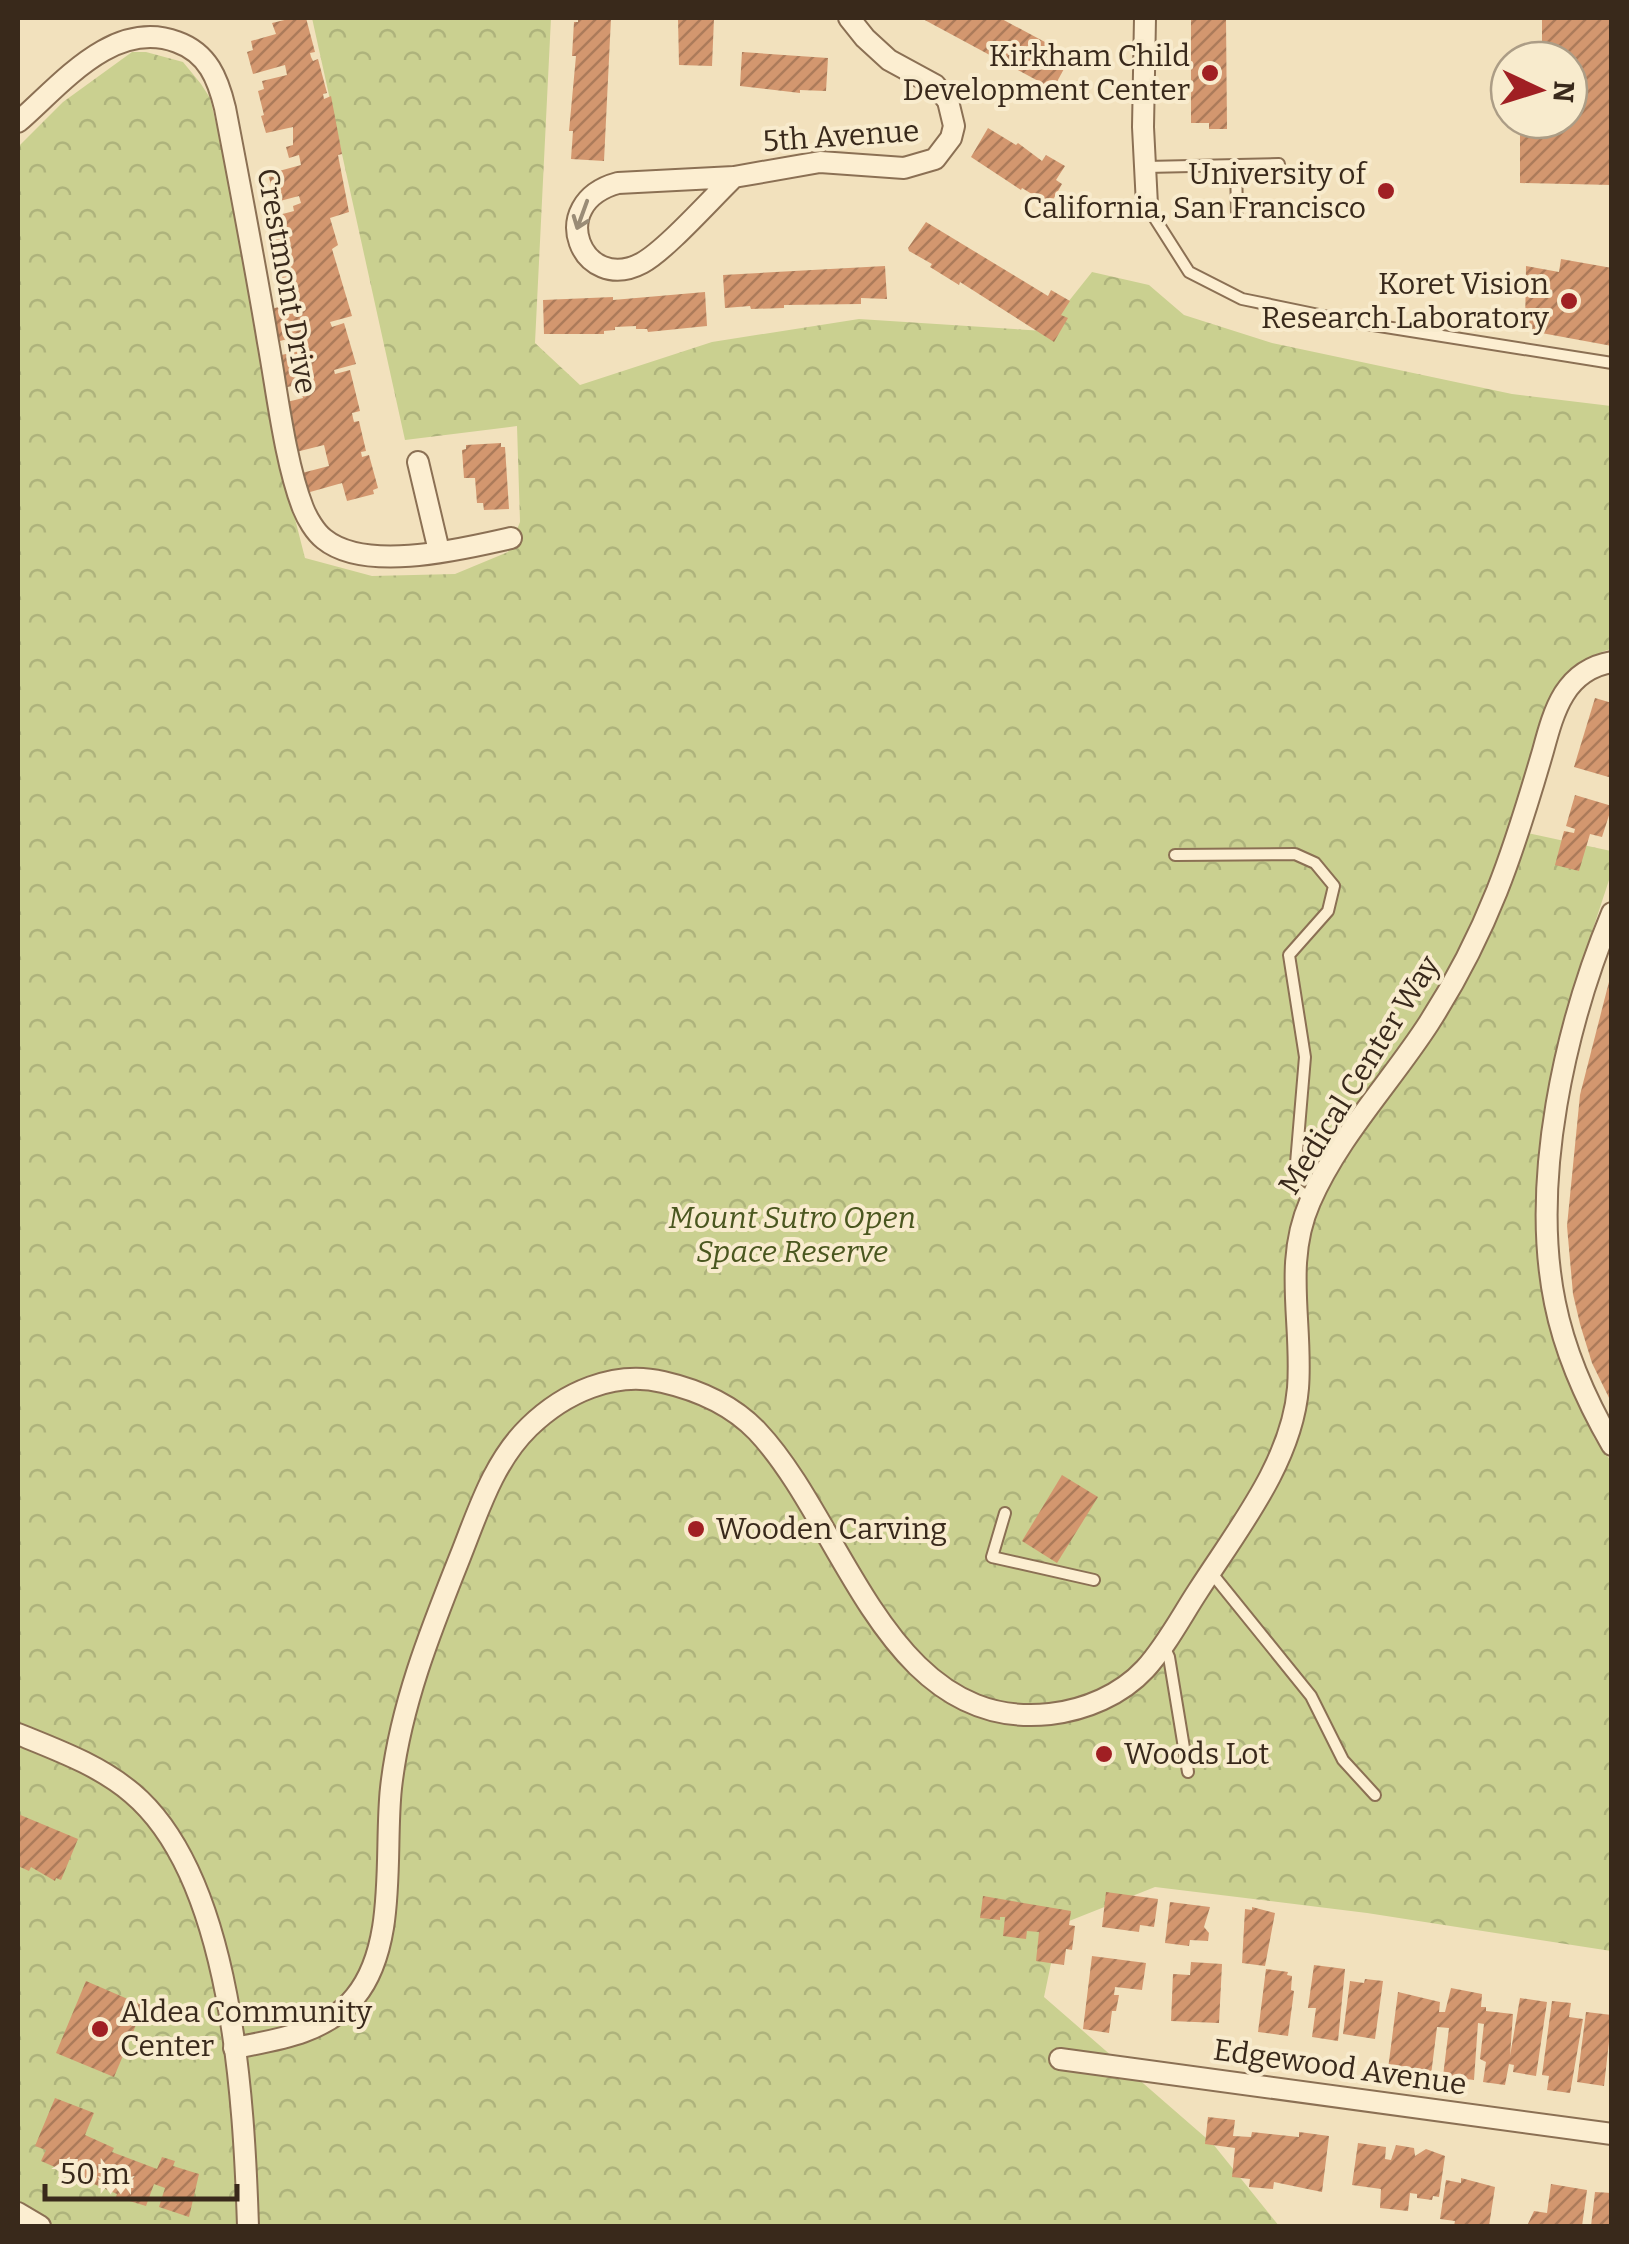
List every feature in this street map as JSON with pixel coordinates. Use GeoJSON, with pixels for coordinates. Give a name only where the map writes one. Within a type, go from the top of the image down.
{"type":"FeatureCollection","features":[{"type":"Feature","properties":{"kind":"street","name":"5th Avenue"},"geometry":{"type":"LineString","coordinates":[[734,176],[641,264],[616,270],[603,267],[582,248],[576,233],[578,216],[584,203],[605,186],[734,176],[820,162],[904,168],[922,165],[945,150],[954,126],[942,93],[889,60],[849,18]]}},
{"type":"Feature","properties":{"kind":"street"},"geometry":{"type":"LineString","coordinates":[[1145,18],[1147,205]]}},
{"type":"Feature","properties":{"kind":"street","name":"Crestmont Drive"},"geometry":{"type":"LineString","coordinates":[[18,122],[82,65],[131,39],[145,36],[172,40],[196,52],[214,74],[226,108],[279,404],[303,508],[321,537],[355,553],[386,556],[510,538]]}},
{"type":"Feature","properties":{"kind":"street"},"geometry":{"type":"LineString","coordinates":[[418,462],[439,551]]}},
{"type":"Feature","properties":{"kind":"street","name":"Medical Center Way"},"geometry":{"type":"LineString","coordinates":[[234,2048],[289,2036],[323,2023],[354,2000],[368,1977],[378,1952],[384,1917],[389,1812],[397,1747],[428,1637],[484,1497],[509,1450],[546,1412],[589,1387],[612,1380],[651,1379],[694,1391],[738,1414],[773,1452],[906,1655],[941,1686],[978,1706],[1042,1715],[1084,1706],[1136,1678],[1163,1645],[1210,1571],[1271,1471],[1291,1424],[1298,1383],[1294,1263],[1311,1198],[1431,1020],[1476,942],[1516,846],[1562,696],[1577,676],[1612,662]]}},
{"type":"Feature","properties":{"kind":"street"},"geometry":{"type":"LineString","coordinates":[[1612,913],[1585,986],[1570,1048],[1552,1142],[1548,1209],[1551,1276],[1562,1330],[1581,1386],[1612,1445]]}},
{"type":"Feature","properties":{"kind":"street"},"geometry":{"type":"LineString","coordinates":[[18,1734],[114,1779],[149,1809],[188,1872],[216,1956],[234,2048],[244,2134],[248,2226]]}},
{"type":"Feature","properties":{"kind":"street","name":"Edgewood Avenue"},"geometry":{"type":"LineString","coordinates":[[1060,2059],[1612,2134]]}},
{"type":"Feature","properties":{"kind":"street"},"geometry":{"type":"LineString","coordinates":[[18,2213],[40,2226]]}},
{"type":"Feature","properties":{"kind":"lane"},"geometry":{"type":"LineString","coordinates":[[1145,167],[1279,164]]}},
{"type":"Feature","properties":{"kind":"lane"},"geometry":{"type":"LineString","coordinates":[[1236,165],[1237,214]]}},
{"type":"Feature","properties":{"kind":"lane"},"geometry":{"type":"LineString","coordinates":[[1147,205],[1189,272],[1242,299],[1348,321],[1612,363]]}},
{"type":"Feature","properties":{"kind":"lane"},"geometry":{"type":"LineString","coordinates":[[1176,855],[1295,854],[1315,864],[1334,886],[1328,911],[1290,955],[1305,1057],[1294,1188],[1311,1198]]}},
{"type":"Feature","properties":{"kind":"lane"},"geometry":{"type":"LineString","coordinates":[[1005,1513],[992,1558],[1094,1580]]}},
{"type":"Feature","properties":{"kind":"lane"},"geometry":{"type":"LineString","coordinates":[[1210,1571],[1311,1696],[1342,1760],[1375,1795]]}},
{"type":"Feature","properties":{"kind":"lane"},"geometry":{"type":"LineString","coordinates":[[1163,1645],[1169,1658],[1188,1772]]}},
{"type":"Feature","properties":{"kind":"green space","name":"Mount Sutro Open Space Reserve"},"geometry":{"type":"Polygon","coordinates":[[[312,18],[551,18],[535,343],[580,385],[712,342],[859,319],[1045,331],[1092,272],[1149,285],[1184,315],[1272,343],[1512,394],[1611,406],[1611,649],[1574,666],[1555,691],[1539,728],[1513,830],[1611,851],[1611,874],[1566,1011],[1541,1206],[1538,1266],[1560,1349],[1594,1438],[1611,1461],[1611,1951],[1367,1913],[1155,1887],[1059,1925],[1044,1997],[1213,2144],[1279,2226],[18,2226],[18,147],[63,102],[132,52],[183,62],[210,98],[236,207],[270,421],[305,558],[372,576],[455,574],[508,552],[520,522],[517,426],[405,440],[312,18]]]}},
{"type":"Feature","properties":{"kind":"building"},"geometry":{"type":"Polygon","coordinates":[[[306,18],[315,52],[310,53],[311,57],[313,61],[318,59],[327,93],[323,94],[324,99],[331,96],[349,212],[330,218],[338,245],[332,249],[352,316],[330,322],[332,327],[344,323],[356,364],[334,370],[335,374],[350,370],[360,411],[352,413],[354,422],[359,421],[366,451],[361,452],[362,457],[369,455],[378,488],[373,490],[374,494],[347,501],[342,483],[303,494],[298,474],[329,466],[324,445],[296,452],[283,403],[303,398],[299,384],[284,388],[277,356],[299,351],[295,337],[280,341],[271,309],[294,303],[290,289],[283,289],[277,265],[286,262],[280,257],[275,236],[280,232],[275,216],[294,211],[293,206],[301,203],[299,196],[276,202],[268,174],[301,165],[299,155],[289,158],[286,147],[293,145],[293,127],[266,133],[261,116],[264,115],[258,91],[264,89],[262,81],[287,75],[285,65],[253,74],[247,52],[253,50],[251,41],[276,34],[272,23],[306,18]]]}},
{"type":"Feature","properties":{"kind":"building"},"geometry":{"type":"Polygon","coordinates":[[[578,18],[611,18],[604,161],[571,159],[573,131],[569,131],[576,56],[572,56],[574,22],[578,18]]]}},
{"type":"Feature","properties":{"kind":"building"},"geometry":{"type":"Polygon","coordinates":[[[678,18],[714,18],[712,66],[679,65],[678,18]]]}},
{"type":"Feature","properties":{"kind":"building"},"geometry":{"type":"Polygon","coordinates":[[[921,18],[1000,18],[1071,56],[1053,89],[921,18]]]}},
{"type":"Feature","properties":{"kind":"building","name":"Kirkham Child Development Center"},"geometry":{"type":"Polygon","coordinates":[[[1191,18],[1226,18],[1227,129],[1191,123],[1191,18]]]}},
{"type":"Feature","properties":{"kind":"building"},"geometry":{"type":"Polygon","coordinates":[[[1542,18],[1612,18],[1612,185],[1520,183],[1520,140],[1589,140],[1589,40],[1542,40],[1542,18]]]}},
{"type":"Feature","properties":{"kind":"building"},"geometry":{"type":"Polygon","coordinates":[[[742,52],[828,58],[826,91],[800,93],[740,86],[742,52]]]}},
{"type":"Feature","properties":{"kind":"building"},"geometry":{"type":"Polygon","coordinates":[[[988,128],[1042,161],[1046,155],[1065,166],[1056,180],[1062,184],[1050,205],[971,157],[988,128]]]}},
{"type":"Feature","properties":{"kind":"building"},"geometry":{"type":"Polygon","coordinates":[[[926,222],[1048,296],[1051,290],[1070,301],[1061,315],[1068,318],[1054,342],[909,251],[926,222]]]}},
{"type":"Feature","properties":{"kind":"building","name":"Koret Vision Research Laboratory"},"geometry":{"type":"Polygon","coordinates":[[[1561,259],[1612,268],[1612,346],[1525,330],[1526,266],[1559,272],[1561,259]]]}},
{"type":"Feature","properties":{"kind":"building"},"geometry":{"type":"Polygon","coordinates":[[[885,266],[887,299],[861,298],[861,304],[725,308],[723,275],[885,266]]]}},
{"type":"Feature","properties":{"kind":"building"},"geometry":{"type":"Polygon","coordinates":[[[705,292],[707,326],[648,332],[636,326],[615,327],[604,334],[544,334],[543,300],[613,300],[705,292]]]}},
{"type":"Feature","properties":{"kind":"building"},"geometry":{"type":"Polygon","coordinates":[[[501,443],[505,447],[509,509],[484,510],[483,503],[477,503],[475,478],[464,478],[462,450],[466,445],[501,443]]]}},
{"type":"Feature","properties":{"kind":"building"},"geometry":{"type":"Polygon","coordinates":[[[1595,698],[1612,703],[1612,778],[1574,767],[1595,698]]]}},
{"type":"Feature","properties":{"kind":"building"},"geometry":{"type":"Polygon","coordinates":[[[1575,795],[1612,806],[1602,837],[1590,834],[1579,871],[1555,865],[1564,831],[1574,833],[1575,829],[1566,826],[1575,795]]]}},
{"type":"Feature","properties":{"kind":"building"},"geometry":{"type":"Polygon","coordinates":[[[1611,974],[1612,1404],[1592,1363],[1580,1324],[1567,1226],[1580,1095],[1611,974]]]}},
{"type":"Feature","properties":{"kind":"building"},"geometry":{"type":"Polygon","coordinates":[[[1062,1475],[1098,1497],[1057,1563],[1022,1541],[1062,1475]]]}},
{"type":"Feature","properties":{"kind":"building"},"geometry":{"type":"Polygon","coordinates":[[[18,1814],[78,1839],[61,1880],[55,1881],[31,1867],[29,1871],[18,1866],[18,1814]]]}},
{"type":"Feature","properties":{"kind":"building"},"geometry":{"type":"Polygon","coordinates":[[[1106,1892],[1158,1899],[1154,1927],[1140,1925],[1139,1932],[1102,1927],[1106,1892]]]}},
{"type":"Feature","properties":{"kind":"building"},"geometry":{"type":"Polygon","coordinates":[[[983,1896],[1071,1911],[1069,1925],[1075,1926],[1072,1950],[1066,1949],[1064,1965],[1036,1961],[1039,1932],[1027,1931],[1026,1939],[1003,1936],[1005,1917],[980,1918],[983,1896]]]}},
{"type":"Feature","properties":{"kind":"building"},"geometry":{"type":"Polygon","coordinates":[[[1170,1902],[1210,1907],[1204,1927],[1209,1933],[1208,1941],[1190,1940],[1189,1946],[1165,1943],[1170,1902]]]}},
{"type":"Feature","properties":{"kind":"building"},"geometry":{"type":"Polygon","coordinates":[[[1245,1909],[1275,1913],[1265,1966],[1242,1963],[1245,1909]]]}},
{"type":"Feature","properties":{"kind":"building"},"geometry":{"type":"Polygon","coordinates":[[[1092,1956],[1146,1963],[1142,1990],[1115,1987],[1114,1995],[1119,1995],[1109,2033],[1083,2029],[1092,1956]]]}},
{"type":"Feature","properties":{"kind":"building"},"geometry":{"type":"Polygon","coordinates":[[[1191,1962],[1222,1964],[1219,2023],[1171,2021],[1173,1974],[1190,1975],[1191,1962]]]}},
{"type":"Feature","properties":{"kind":"building"},"geometry":{"type":"Polygon","coordinates":[[[1314,1965],[1345,1969],[1338,2041],[1312,2037],[1316,2008],[1308,2008],[1314,1965]]]}},
{"type":"Feature","properties":{"kind":"building"},"geometry":{"type":"Polygon","coordinates":[[[1266,1969],[1292,1976],[1288,2036],[1258,2032],[1266,1969]]]}},
{"type":"Feature","properties":{"kind":"building"},"geometry":{"type":"Polygon","coordinates":[[[1365,1979],[1383,1981],[1375,2039],[1343,2034],[1350,1981],[1364,1983],[1365,1979]]]}},
{"type":"Feature","properties":{"kind":"building","name":"Aldea Community Center"},"geometry":{"type":"Polygon","coordinates":[[[86,1981],[144,2006],[114,2077],[56,2053],[86,1981]]]}},
{"type":"Feature","properties":{"kind":"building"},"geometry":{"type":"Polygon","coordinates":[[[1451,1988],[1482,1994],[1481,2007],[1486,2007],[1486,2011],[1513,2014],[1510,2056],[1520,1998],[1547,2002],[1536,2076],[1513,2072],[1514,2065],[1509,2064],[1505,2085],[1483,2082],[1486,2062],[1480,2059],[1484,2024],[1478,2023],[1474,2080],[1443,2076],[1449,2028],[1437,2027],[1431,2075],[1388,2069],[1398,1992],[1440,2002],[1439,2012],[1445,2012],[1451,1988]]]}},
{"type":"Feature","properties":{"kind":"building"},"geometry":{"type":"Polygon","coordinates":[[[1552,2001],[1571,2003],[1569,2017],[1583,2019],[1570,2093],[1547,2090],[1549,2076],[1542,2075],[1552,2001]]]}},
{"type":"Feature","properties":{"kind":"building"},"geometry":{"type":"Polygon","coordinates":[[[1586,2012],[1612,2015],[1604,2086],[1577,2082],[1586,2012]]]}},
{"type":"Feature","properties":{"kind":"building"},"geometry":{"type":"Polygon","coordinates":[[[55,2098],[94,2113],[85,2135],[114,2148],[112,2152],[157,2169],[162,2157],[175,2161],[173,2166],[199,2174],[189,2217],[159,2207],[165,2188],[154,2184],[146,2206],[116,2197],[117,2194],[41,2161],[46,2150],[35,2146],[55,2098]]]}},
{"type":"Feature","properties":{"kind":"building"},"geometry":{"type":"Polygon","coordinates":[[[1208,2117],[1235,2120],[1233,2136],[1251,2137],[1252,2132],[1299,2137],[1299,2132],[1329,2136],[1322,2192],[1274,2182],[1273,2189],[1249,2187],[1250,2179],[1232,2177],[1235,2148],[1205,2144],[1208,2117]]]}},
{"type":"Feature","properties":{"kind":"building"},"geometry":{"type":"Polygon","coordinates":[[[1358,2143],[1386,2147],[1385,2159],[1391,2160],[1396,2145],[1414,2148],[1415,2156],[1426,2149],[1445,2156],[1439,2197],[1417,2198],[1417,2194],[1410,2193],[1408,2211],[1380,2208],[1381,2189],[1352,2185],[1358,2143]]]}},
{"type":"Feature","properties":{"kind":"building"},"geometry":{"type":"Polygon","coordinates":[[[1461,2178],[1495,2187],[1489,2226],[1454,2226],[1455,2221],[1440,2219],[1446,2180],[1461,2183],[1461,2178]]]}},
{"type":"Feature","properties":{"kind":"building"},"geometry":{"type":"Polygon","coordinates":[[[1551,2184],[1587,2190],[1582,2226],[1527,2226],[1534,2211],[1547,2213],[1551,2184]]]}},
{"type":"Feature","properties":{"kind":"building"},"geometry":{"type":"Polygon","coordinates":[[[1595,2192],[1612,2193],[1612,2226],[1591,2226],[1595,2192]]]}},
{"type":"Feature","properties":{"kind":"place","name":"Kirkham Child Development Center"},"geometry":{"type":"Point","coordinates":[1210,73]}},
{"type":"Feature","properties":{"kind":"place","name":"University of California, San Francisco"},"geometry":{"type":"Point","coordinates":[1386,191]}},
{"type":"Feature","properties":{"kind":"place","name":"Koret Vision Research Laboratory"},"geometry":{"type":"Point","coordinates":[1569,301]}},
{"type":"Feature","properties":{"kind":"place","name":"Wooden Carving"},"geometry":{"type":"Point","coordinates":[696,1529]}},
{"type":"Feature","properties":{"kind":"place","name":"Woods Lot"},"geometry":{"type":"Point","coordinates":[1104,1754]}},
{"type":"Feature","properties":{"kind":"place","name":"Aldea Community Center"},"geometry":{"type":"Point","coordinates":[100,2029]}}]}
